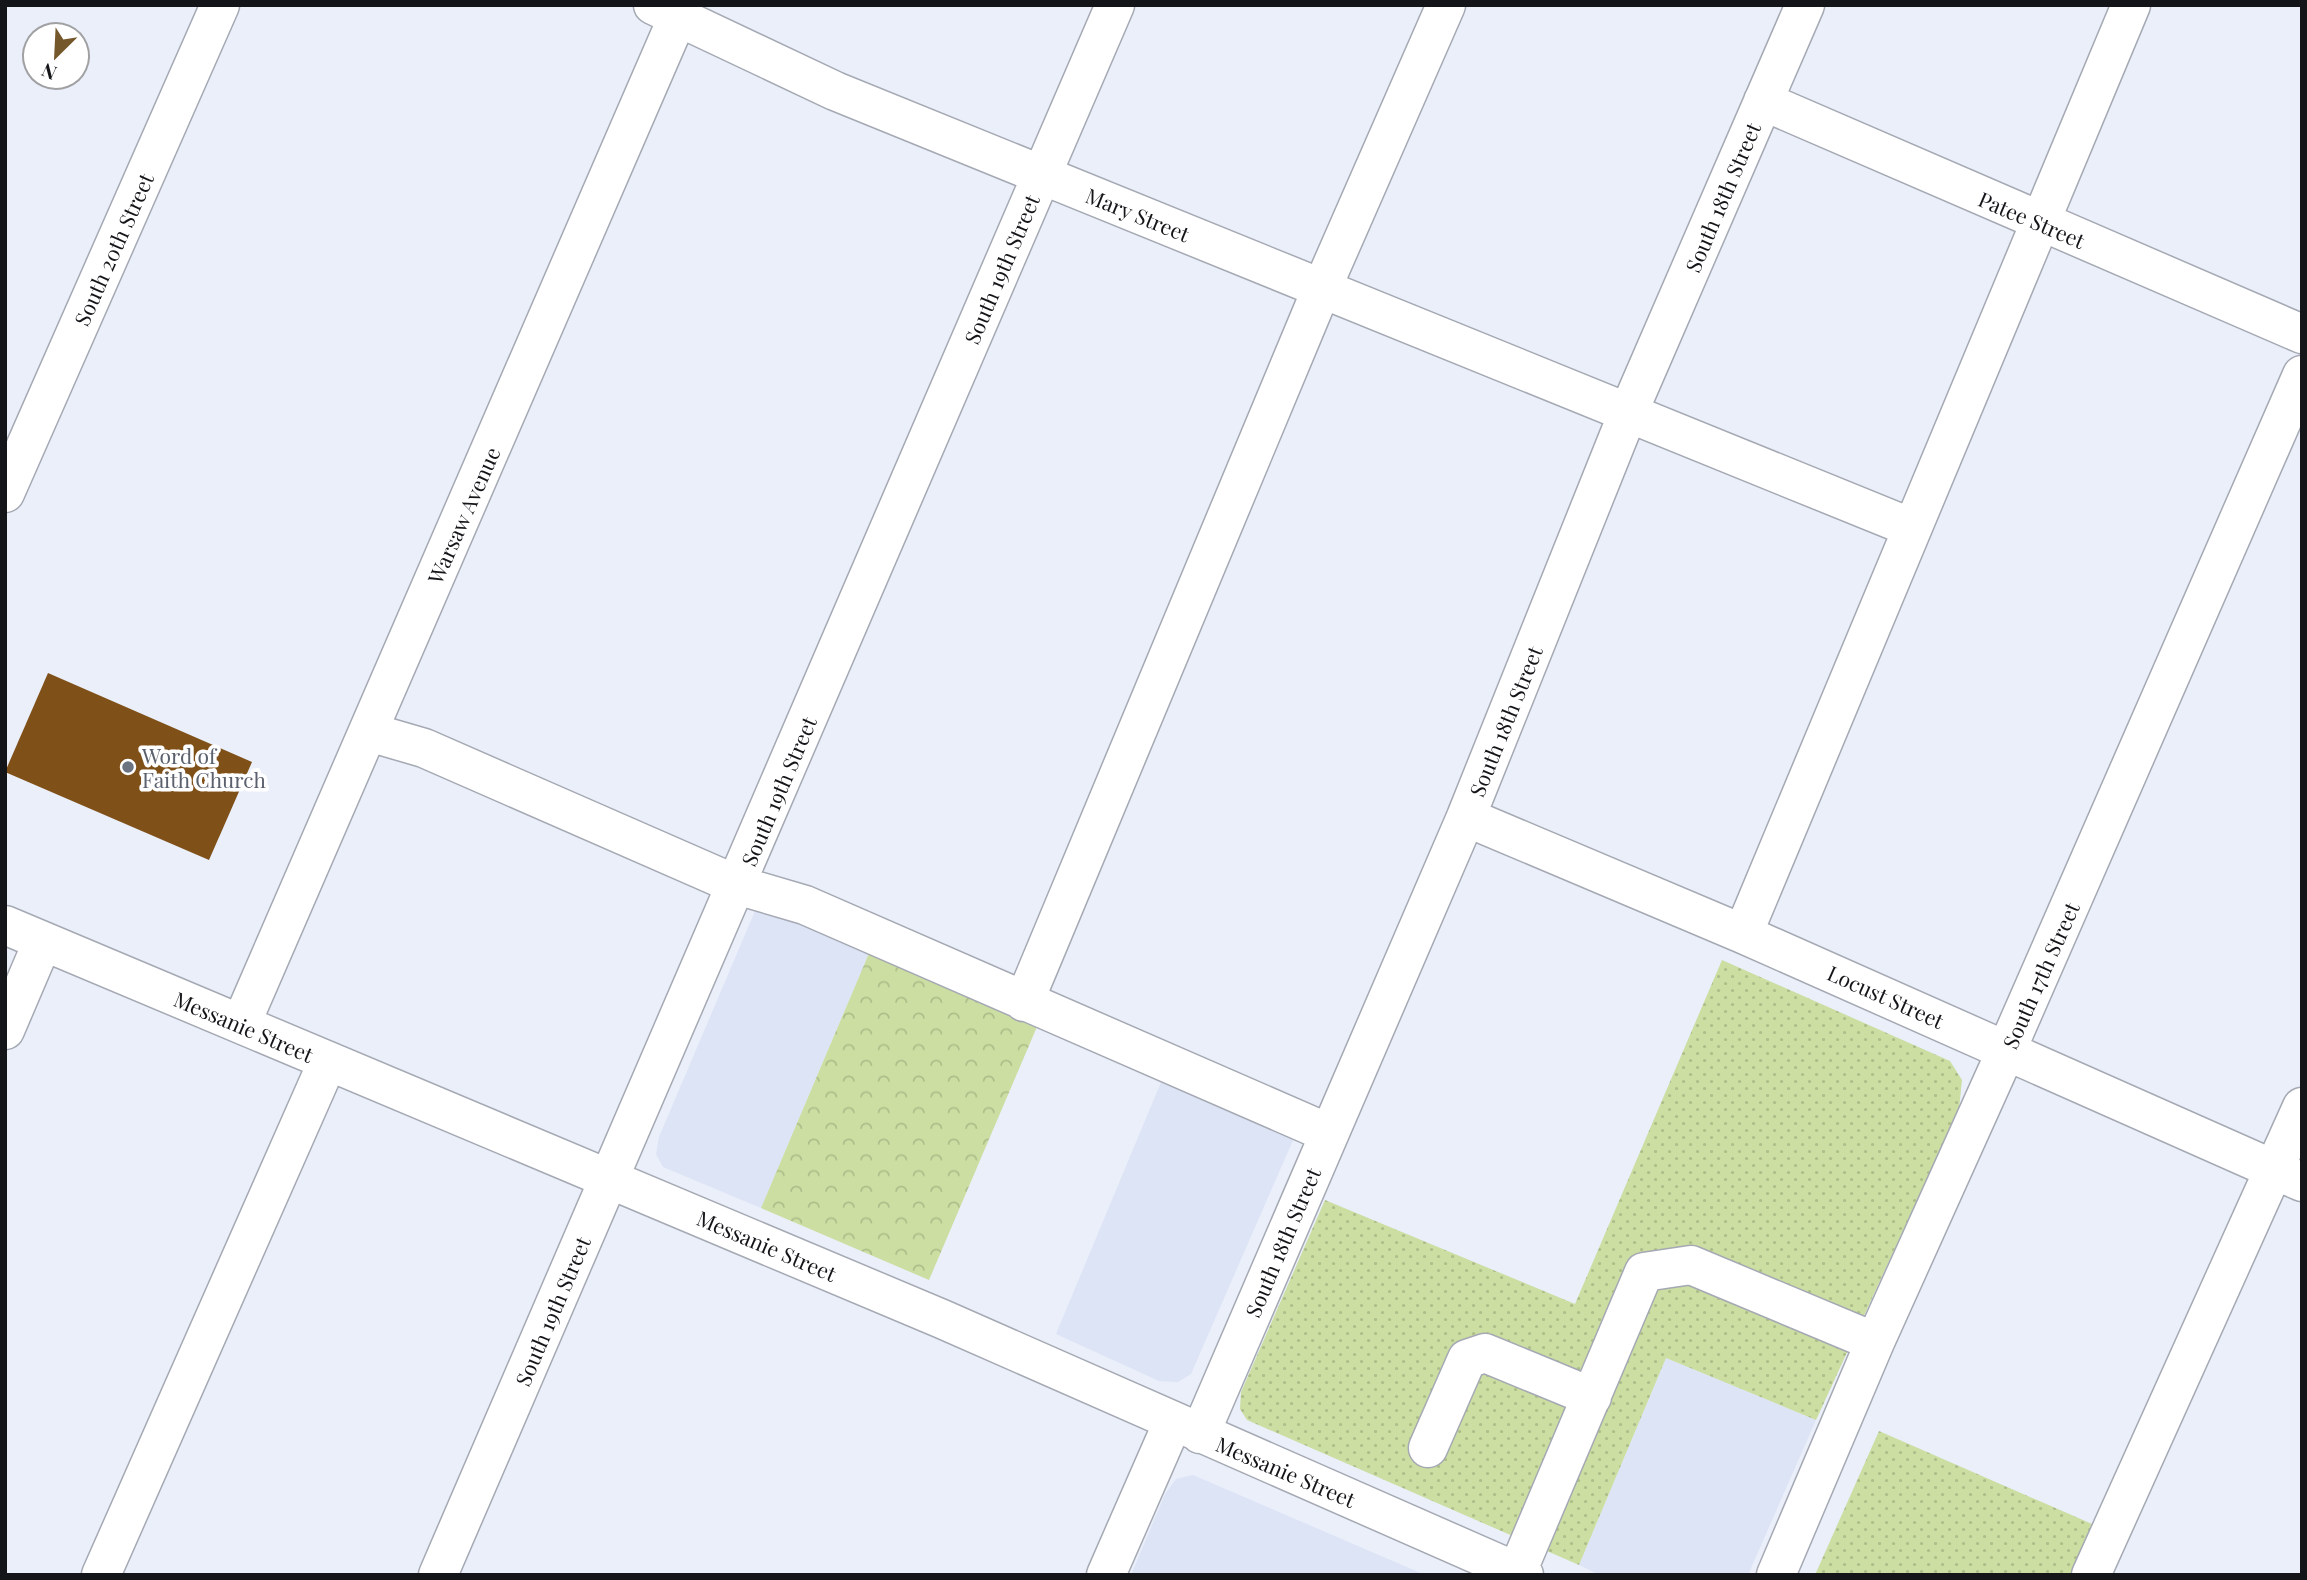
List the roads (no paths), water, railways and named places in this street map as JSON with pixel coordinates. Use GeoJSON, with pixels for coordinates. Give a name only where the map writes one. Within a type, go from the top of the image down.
{"type":"FeatureCollection","features":[{"type":"Feature","properties":{"kind":"street","name":"South 20th Street"},"geometry":{"type":"LineString","coordinates":[[5,493],[220,5]]}},
{"type":"Feature","properties":{"kind":"street","name":"South 19th Street"},"geometry":{"type":"LineString","coordinates":[[438,1575],[1115,5]]}},
{"type":"Feature","properties":{"kind":"street"},"geometry":{"type":"LineString","coordinates":[[1024,1002],[1322,288],[1446,5]]}},
{"type":"Feature","properties":{"kind":"street","name":"South 18th Street"},"geometry":{"type":"LineString","coordinates":[[1106,1575],[1186,1428],[1328,1133],[1466,817],[1628,413],[1805,5]]}},
{"type":"Feature","properties":{"kind":"street"},"geometry":{"type":"LineString","coordinates":[[1743,934],[2131,5]]}},
{"type":"Feature","properties":{"kind":"street","name":"Mary Street"},"geometry":{"type":"LineString","coordinates":[[672,9],[835,91],[1912,528]]}},
{"type":"Feature","properties":{"kind":"street","name":"Warsaw Avenue"},"geometry":{"type":"LineString","coordinates":[[241,1024],[369,732],[672,9]]}},
{"type":"Feature","properties":{"kind":"street","name":"Patee Street"},"geometry":{"type":"LineString","coordinates":[[1763,101],[2302,334]]}},
{"type":"Feature","properties":{"kind":"street","name":"South 17th Street"},"geometry":{"type":"LineString","coordinates":[[1776,1575],[1875,1342],[2007,1049],[2302,375]]}},
{"type":"Feature","properties":{"kind":"street"},"geometry":{"type":"LineString","coordinates":[[369,732],[424,748],[737,885],[805,905],[1328,1133]]}},
{"type":"Feature","properties":{"kind":"street","name":"Locust Street"},"geometry":{"type":"LineString","coordinates":[[1466,817],[2007,1049],[2288,1176]]}},
{"type":"Feature","properties":{"kind":"street","name":"Messanie Street"},"geometry":{"type":"LineString","coordinates":[[5,925],[942,1319],[1520,1573]]}},
{"type":"Feature","properties":{"kind":"street"},"geometry":{"type":"LineString","coordinates":[[5,1030],[43,941]]}},
{"type":"Feature","properties":{"kind":"street"},"geometry":{"type":"LineString","coordinates":[[101,1575],[328,1061]]}},
{"type":"Feature","properties":{"kind":"street"},"geometry":{"type":"LineString","coordinates":[[2091,1575],[2288,1176],[2302,1107]]}},
{"type":"Feature","properties":{"kind":"street"},"geometry":{"type":"LineString","coordinates":[[1520,1573],[1644,1272],[1690,1265],[1875,1342]]}},
{"type":"Feature","properties":{"kind":"street"},"geometry":{"type":"LineString","coordinates":[[1428,1448],[1467,1359],[1485,1353],[1592,1397]]}},
{"type":"Feature","properties":{"kind":"place","name":"Word of Faith Church"},"geometry":{"type":"Point","coordinates":[128,767]}}]}
